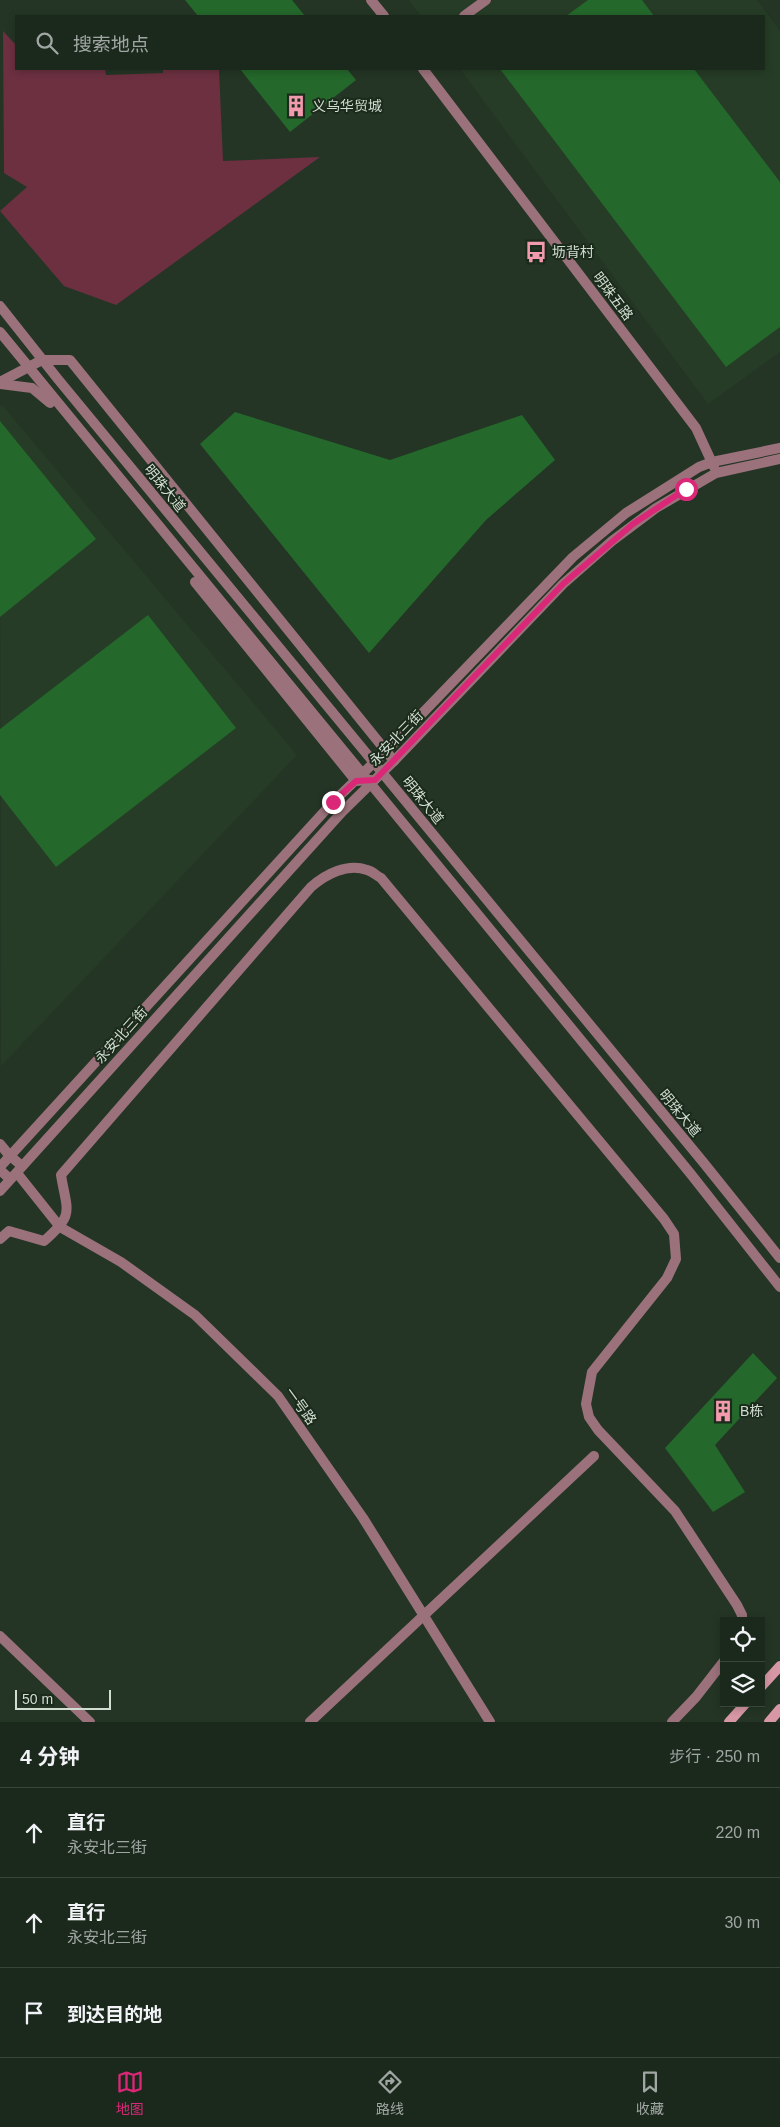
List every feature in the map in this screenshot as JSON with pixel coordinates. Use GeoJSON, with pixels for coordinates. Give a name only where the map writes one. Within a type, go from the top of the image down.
{"type":"FeatureCollection","features":[{"type":"Feature","properties":{"kind":"main road"},"geometry":{"type":"LineString","coordinates":[[765,1682],[780,1666]]}},
{"type":"Feature","properties":{"kind":"main road"},"geometry":{"type":"LineString","coordinates":[[729,1722],[742,1707]]}},
{"type":"Feature","properties":{"kind":"main road"},"geometry":{"type":"LineString","coordinates":[[769,1722],[780,1710]]}},
{"type":"Feature","properties":{"kind":"street"},"geometry":{"type":"LineString","coordinates":[[371,0],[383,15]]}},
{"type":"Feature","properties":{"kind":"street"},"geometry":{"type":"LineString","coordinates":[[465,15],[486,0]]}},
{"type":"Feature","properties":{"kind":"street","name":"明珠五路"},"geometry":{"type":"LineString","coordinates":[[425,70],[696,428],[716,473]]}},
{"type":"Feature","properties":{"kind":"street","name":"明珠大道"},"geometry":{"type":"LineString","coordinates":[[0,306],[57,378],[780,1258]]}},
{"type":"Feature","properties":{"kind":"street"},"geometry":{"type":"LineString","coordinates":[[0,332],[690,1173],[780,1287]]}},
{"type":"Feature","properties":{"kind":"street","name":"明珠大道"},"geometry":{"type":"LineString","coordinates":[[0,383],[42,360],[70,360],[394,761]]}},
{"type":"Feature","properties":{"kind":"street","name":"明珠大道"},"geometry":{"type":"LineString","coordinates":[[0,383],[32,388],[48,400],[356,781]]}},
{"type":"Feature","properties":{"kind":"street","name":"永安北三街"},"geometry":{"type":"LineString","coordinates":[[0,1169],[9,1155],[327,809],[386,751],[549,581],[600,533],[626,513],[676,480],[712,462],[780,448]]}},
{"type":"Feature","properties":{"kind":"street","name":"永安北三街"},"geometry":{"type":"LineString","coordinates":[[0,1191],[342,812],[394,761],[563,584],[594,556],[656,508],[716,473],[780,459]]}},
{"type":"Feature","properties":{"kind":"street"},"geometry":{"type":"LineString","coordinates":[[356,781],[375,780]]}},
{"type":"Feature","properties":{"kind":"street"},"geometry":{"type":"LineString","coordinates":[[0,1239],[9,1231],[44,1240],[60,1227],[68,1215],[61,1175],[311,886],[323,877],[338,870],[352,868],[367,870],[381,878],[664,1218],[674,1234],[676,1259],[667,1278],[592,1372],[586,1404],[589,1417],[598,1430],[675,1511],[736,1605],[740,1617]]}},
{"type":"Feature","properties":{"kind":"street"},"geometry":{"type":"LineString","coordinates":[[0,1144],[9,1155],[16,1173]]}},
{"type":"Feature","properties":{"kind":"street"},"geometry":{"type":"LineString","coordinates":[[0,1169],[16,1173]]}},
{"type":"Feature","properties":{"kind":"street","name":"一号路"},"geometry":{"type":"LineString","coordinates":[[16,1173],[60,1227],[121,1262],[195,1315],[278,1396],[363,1518],[490,1722]]}},
{"type":"Feature","properties":{"kind":"street"},"geometry":{"type":"LineString","coordinates":[[310,1722],[594,1456]]}},
{"type":"Feature","properties":{"kind":"street"},"geometry":{"type":"LineString","coordinates":[[0,1636],[90,1722]]}},
{"type":"Feature","properties":{"kind":"street"},"geometry":{"type":"LineString","coordinates":[[672,1722],[696,1697],[723,1662]]}},
{"type":"Feature","properties":{"kind":"shaded area"},"geometry":{"type":"Polygon","coordinates":[[[409,0],[757,0],[780,31],[780,352],[708,404],[461,70],[765,70],[765,15],[420,15],[409,0]]]}},
{"type":"Feature","properties":{"kind":"shaded area"},"geometry":{"type":"Polygon","coordinates":[[[3,31],[15,44],[15,70],[105,70],[106,75],[163,73],[163,70],[219,70],[223,161],[320,157],[116,305],[64,286],[0,211],[27,187],[4,173],[3,31]]]}},
{"type":"Feature","properties":{"kind":"shaded area"},"geometry":{"type":"Polygon","coordinates":[[[2,405],[297,755],[1,1066],[0,407],[2,405]]]}},
{"type":"Feature","properties":{"kind":"building"},"geometry":{"type":"Polygon","coordinates":[[[185,0],[292,0],[304,15],[197,15],[185,0]]]}},
{"type":"Feature","properties":{"kind":"building"},"geometry":{"type":"Polygon","coordinates":[[[588,0],[642,0],[653,15],[567,15],[588,0]]]}},
{"type":"Feature","properties":{"kind":"building","name":"义乌华贸城"},"geometry":{"type":"Polygon","coordinates":[[[241,70],[348,70],[356,80],[290,132],[241,70]]]}},
{"type":"Feature","properties":{"kind":"building"},"geometry":{"type":"Polygon","coordinates":[[[501,70],[695,70],[780,182],[780,327],[726,367],[501,70]]]}},
{"type":"Feature","properties":{"kind":"building"},"geometry":{"type":"Polygon","coordinates":[[[235,412],[390,460],[522,415],[555,460],[486,520],[369,653],[200,444],[235,412]]]}},
{"type":"Feature","properties":{"kind":"building"},"geometry":{"type":"Polygon","coordinates":[[[0,421],[96,539],[0,617],[0,421]]]}},
{"type":"Feature","properties":{"kind":"building"},"geometry":{"type":"Polygon","coordinates":[[[148,615],[236,728],[56,867],[0,795],[0,729],[148,615]]]}},
{"type":"Feature","properties":{"kind":"building","name":"B栋"},"geometry":{"type":"Polygon","coordinates":[[[753,1353],[777,1378],[715,1445],[745,1492],[713,1512],[665,1448],[753,1353]]]}},
{"type":"Feature","properties":{"kind":"place","name":"义乌华贸城"},"geometry":{"type":"Point","coordinates":[296,106]}},
{"type":"Feature","properties":{"kind":"place","name":"坜背村"},"geometry":{"type":"Point","coordinates":[536,252]}},
{"type":"Feature","properties":{"kind":"place","name":"B栋"},"geometry":{"type":"Point","coordinates":[723,1411]}},
{"type":"Feature","properties":{"kind":"route"},"geometry":{"type":"LineString","coordinates":[[333,802],[356,781],[375,780],[563,584],[633,524],[686,489]]}}]}
